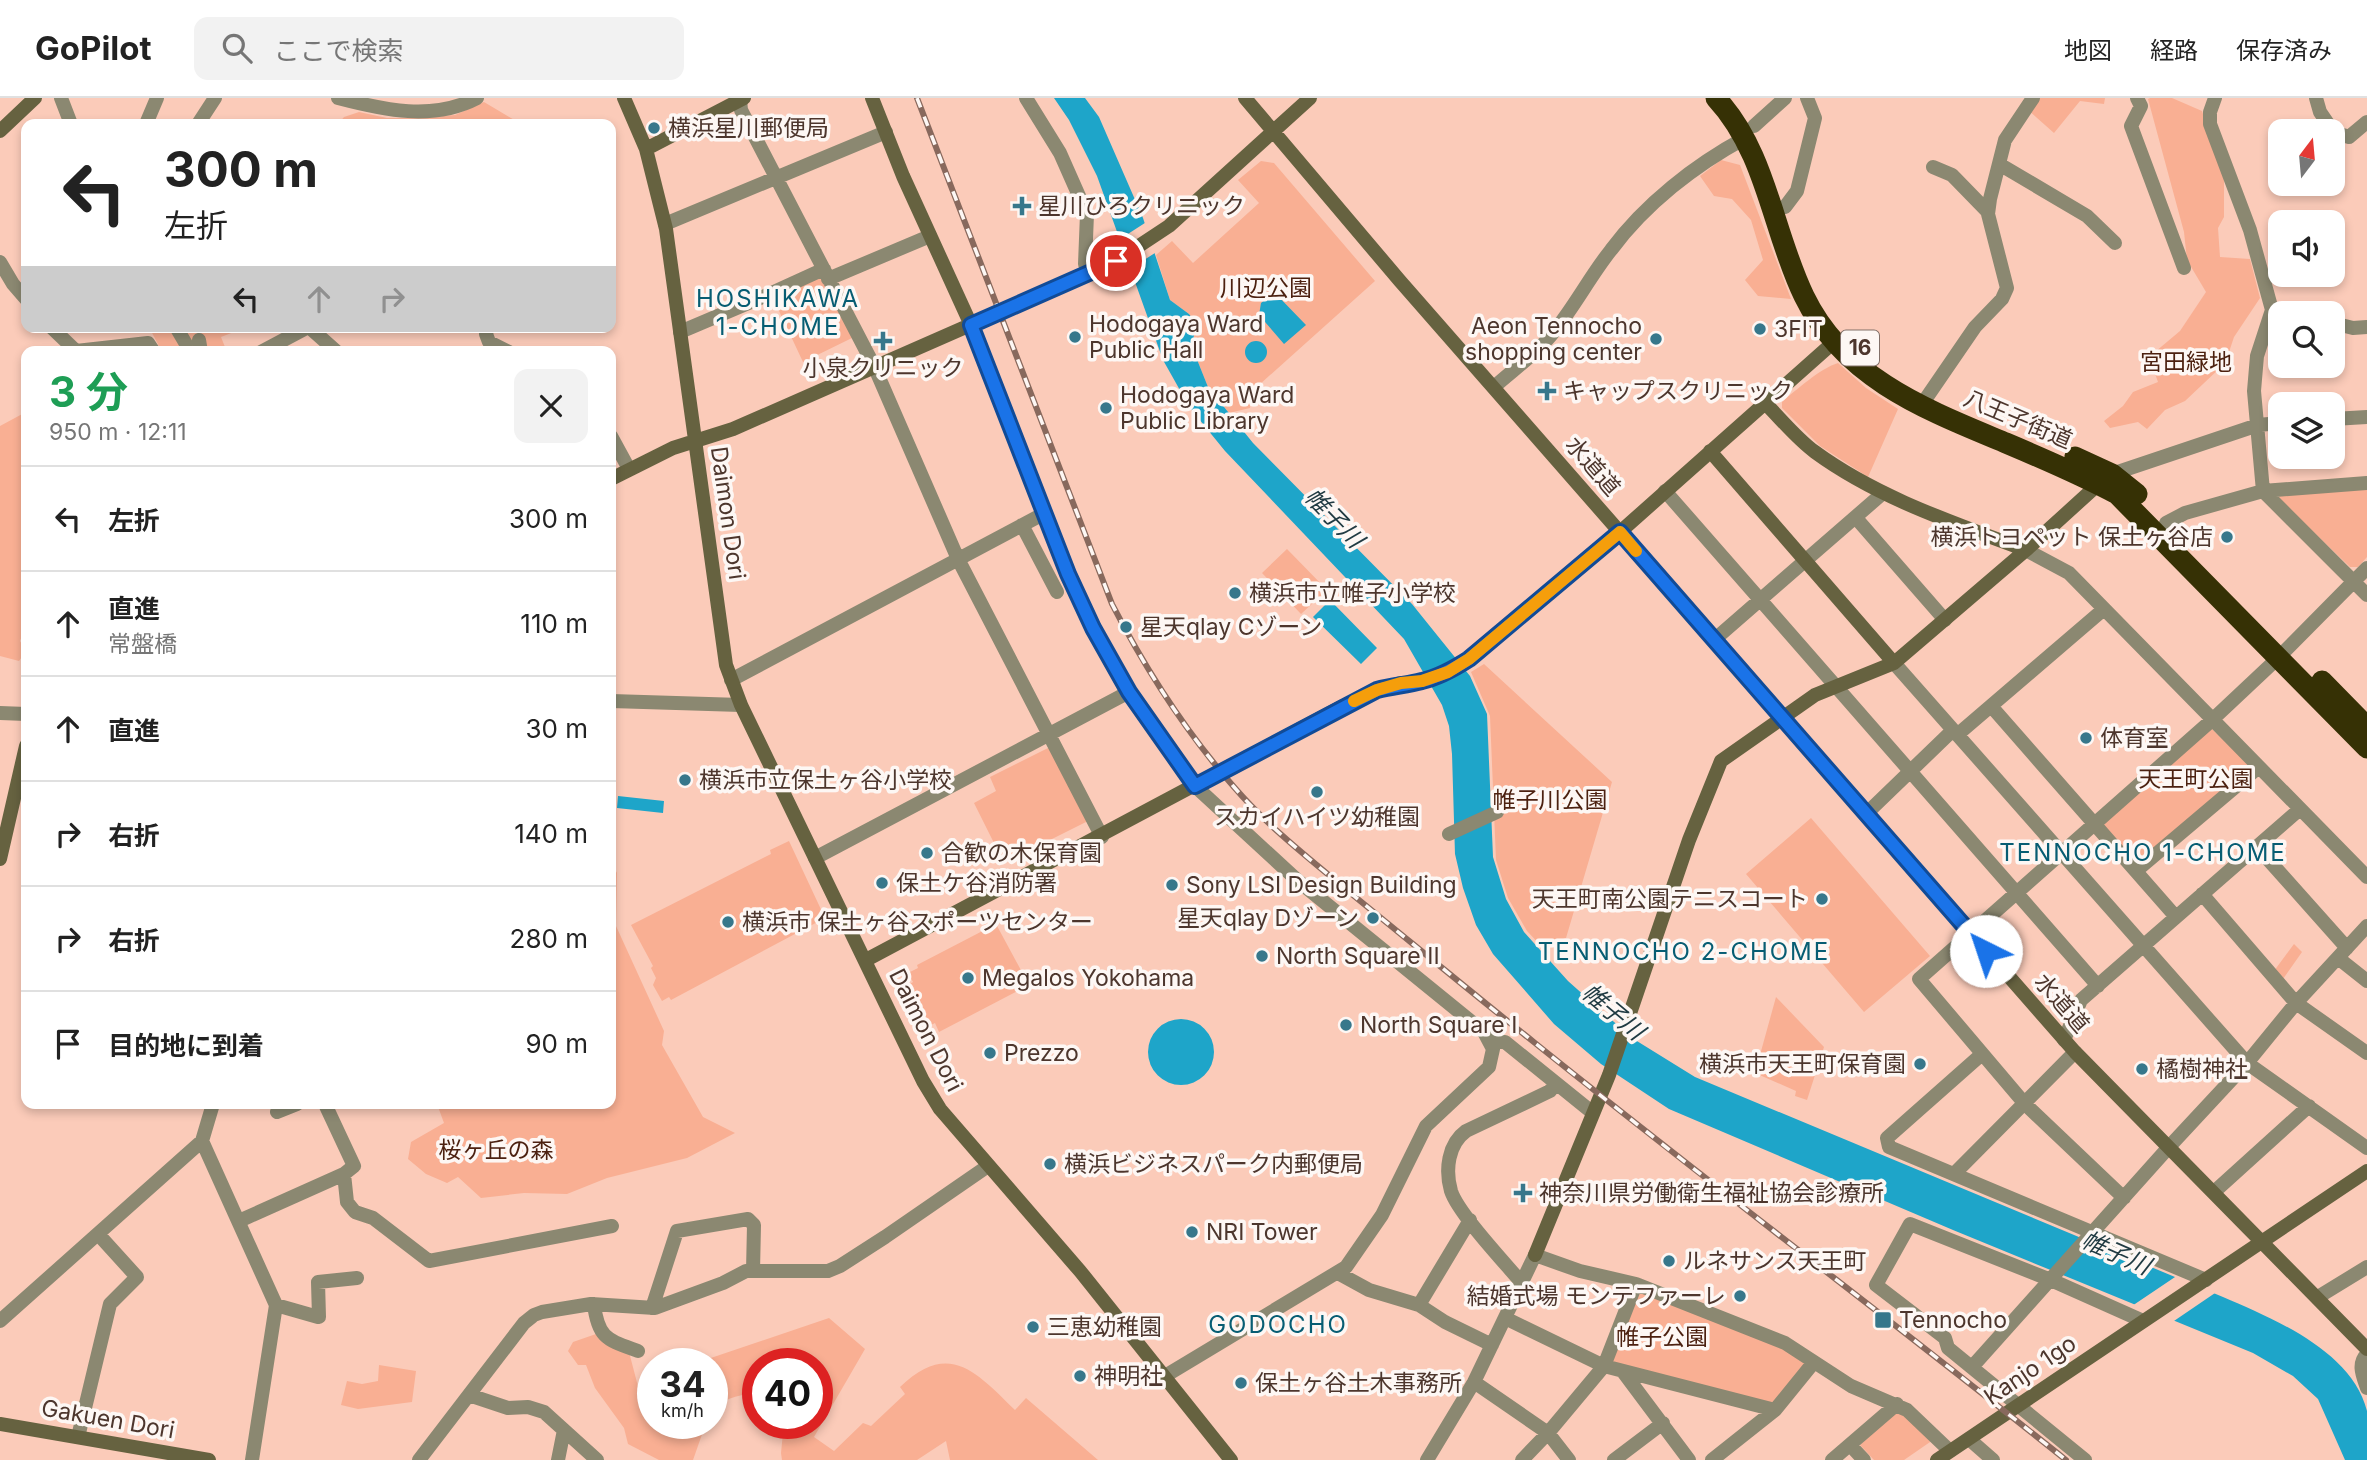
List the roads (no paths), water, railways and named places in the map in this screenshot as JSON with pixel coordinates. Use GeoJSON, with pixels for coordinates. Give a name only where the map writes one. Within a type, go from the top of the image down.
{"type":"FeatureCollection","features":[{"type":"Feature","properties":{"kind":"highway","name":"八王子街道"},"geometry":{"type":"LineString","coordinates":[[1716,98],[1750,132],[1782,244],[1797,281],[1815,316],[1835,341],[1866,371],[1921,407],[2078,473],[2129,485],[2367,748]]}},
{"type":"Feature","properties":{"kind":"highway","name":"八王子街道"},"geometry":{"type":"LineString","coordinates":[[1733,98],[1750,132],[1771,162],[1806,272],[1820,300],[1836,322],[1880,366],[1927,397],[2105,479],[2117,494],[2283,653],[2367,726]]}},
{"type":"Feature","properties":{"kind":"street"},"geometry":{"type":"LineString","coordinates":[[0,131],[35,98]]}},
{"type":"Feature","properties":{"kind":"street"},"geometry":{"type":"LineString","coordinates":[[61,98],[69,119]]}},
{"type":"Feature","properties":{"kind":"street"},"geometry":{"type":"LineString","coordinates":[[148,119],[157,98]]}},
{"type":"Feature","properties":{"kind":"street"},"geometry":{"type":"LineString","coordinates":[[201,119],[215,98]]}},
{"type":"Feature","properties":{"kind":"street"},"geometry":{"type":"LineString","coordinates":[[338,98],[385,110],[430,112],[454,108],[477,98]]}},
{"type":"Feature","properties":{"kind":"street","name":"Daimon Dori"},"geometry":{"type":"LineString","coordinates":[[624,98],[646,149],[665,224],[726,665],[741,705],[923,1081],[940,1109],[1080,1271],[1231,1460]]}},
{"type":"Feature","properties":{"kind":"street"},"geometry":{"type":"LineString","coordinates":[[872,98],[971,325],[1093,628],[1129,692],[1195,786],[1297,880],[1484,1032],[1493,1049],[1489,1067],[1426,1126],[1382,1215],[1346,1267],[1165,1376]]}},
{"type":"Feature","properties":{"kind":"street"},"geometry":{"type":"LineString","coordinates":[[1026,98],[1060,153],[1087,214],[1085,264]]}},
{"type":"Feature","properties":{"kind":"street","name":"水道道"},"geometry":{"type":"LineString","coordinates":[[1245,98],[2064,1040],[2261,1243],[2318,1297],[2367,1351]]}},
{"type":"Feature","properties":{"kind":"street"},"geometry":{"type":"LineString","coordinates":[[616,476],[673,448],[733,429],[1116,261],[1158,235],[1310,98]]}},
{"type":"Feature","properties":{"kind":"street"},"geometry":{"type":"LineString","coordinates":[[1494,387],[1555,332],[1611,249],[1643,213],[1693,171],[1750,132],[1785,98]]}},
{"type":"Feature","properties":{"kind":"street"},"geometry":{"type":"LineString","coordinates":[[1785,207],[1797,191],[1815,118],[1807,98]]}},
{"type":"Feature","properties":{"kind":"street"},"geometry":{"type":"LineString","coordinates":[[1927,397],[1975,327],[2002,299],[2007,288],[1988,212],[2005,139],[2033,98]]}},
{"type":"Feature","properties":{"kind":"street"},"geometry":{"type":"LineString","coordinates":[[2122,143],[2141,106],[2137,98]]}},
{"type":"Feature","properties":{"kind":"street"},"geometry":{"type":"LineString","coordinates":[[2215,98],[2210,112],[2210,124],[2275,301]]}},
{"type":"Feature","properties":{"kind":"street"},"geometry":{"type":"LineString","coordinates":[[2316,98],[2325,119]]}},
{"type":"Feature","properties":{"kind":"street"},"geometry":{"type":"LineString","coordinates":[[646,149],[741,99],[741,110],[874,366],[958,559],[1102,836]]}},
{"type":"Feature","properties":{"kind":"street"},"geometry":{"type":"LineString","coordinates":[[2345,136],[2349,137],[2367,122]]}},
{"type":"Feature","properties":{"kind":"street"},"geometry":{"type":"LineString","coordinates":[[2131,126],[2184,268]]}},
{"type":"Feature","properties":{"kind":"street"},"geometry":{"type":"LineString","coordinates":[[665,224],[886,132]]}},
{"type":"Feature","properties":{"kind":"street"},"geometry":{"type":"LineString","coordinates":[[1998,164],[2087,216],[2115,243]]}},
{"type":"Feature","properties":{"kind":"street"},"geometry":{"type":"LineString","coordinates":[[1933,167],[1952,175],[1988,212]]}},
{"type":"Feature","properties":{"kind":"street"},"geometry":{"type":"LineString","coordinates":[[680,332],[930,236]]}},
{"type":"Feature","properties":{"kind":"street"},"geometry":{"type":"LineString","coordinates":[[0,261],[21,293]]}},
{"type":"Feature","properties":{"kind":"street"},"geometry":{"type":"LineString","coordinates":[[2345,325],[2367,327]]}},
{"type":"Feature","properties":{"kind":"street"},"geometry":{"type":"LineString","coordinates":[[57,333],[70,346]]}},
{"type":"Feature","properties":{"kind":"street"},"geometry":{"type":"LineString","coordinates":[[273,346],[297,333]]}},
{"type":"Feature","properties":{"kind":"street"},"geometry":{"type":"LineString","coordinates":[[316,333],[330,346]]}},
{"type":"Feature","properties":{"kind":"street"},"geometry":{"type":"LineString","coordinates":[[486,333],[489,342],[497,346]]}},
{"type":"Feature","properties":{"kind":"street"},"geometry":{"type":"LineString","coordinates":[[2268,333],[2256,356],[2254,391],[2263,491],[2367,596]]}},
{"type":"Feature","properties":{"kind":"street"},"geometry":{"type":"LineString","coordinates":[[866,960],[1377,690],[1401,683],[1422,681],[1448,672],[1469,659],[1620,532],[1835,341]]}},
{"type":"Feature","properties":{"kind":"street"},"geometry":{"type":"LineString","coordinates":[[124,346],[148,343],[150,346]]}},
{"type":"Feature","properties":{"kind":"street"},"geometry":{"type":"LineString","coordinates":[[1765,403],[1814,451],[1854,478],[1883,493],[2026,550],[2069,573],[2367,877]]}},
{"type":"Feature","properties":{"kind":"street"},"geometry":{"type":"LineString","coordinates":[[2345,418],[2367,417]]}},
{"type":"Feature","properties":{"kind":"street"},"geometry":{"type":"LineString","coordinates":[[1427,1460],[1474,1381],[1535,1255],[1609,1075],[1689,840],[1721,761],[1815,695],[1895,663],[2105,479],[2258,425],[2268,425]]}},
{"type":"Feature","properties":{"kind":"street"},"geometry":{"type":"LineString","coordinates":[[616,445],[629,469]]}},
{"type":"Feature","properties":{"kind":"street"},"geometry":{"type":"LineString","coordinates":[[1710,451],[2247,1063],[2367,1148]]}},
{"type":"Feature","properties":{"kind":"street"},"geometry":{"type":"LineString","coordinates":[[2166,523],[2185,513],[2263,491],[2367,483]]}},
{"type":"Feature","properties":{"kind":"street"},"geometry":{"type":"LineString","coordinates":[[1665,491],[2098,986]]}},
{"type":"Feature","properties":{"kind":"street"},"geometry":{"type":"LineString","coordinates":[[1714,640],[1883,493]]}},
{"type":"Feature","properties":{"kind":"street"},"geometry":{"type":"LineString","coordinates":[[731,680],[1045,513]]}},
{"type":"Feature","properties":{"kind":"street"},"geometry":{"type":"LineString","coordinates":[[1856,518],[1945,620]]}},
{"type":"Feature","properties":{"kind":"street"},"geometry":{"type":"LineString","coordinates":[[1022,525],[1057,592]]}},
{"type":"Feature","properties":{"kind":"street"},"geometry":{"type":"LineString","coordinates":[[2124,1198],[2025,1104],[1919,979],[2212,720],[2367,568]]}},
{"type":"Feature","properties":{"kind":"street"},"geometry":{"type":"LineString","coordinates":[[1867,813],[1909,770],[1991,706],[2104,609]]}},
{"type":"Feature","properties":{"kind":"street"},"geometry":{"type":"LineString","coordinates":[[815,858],[1129,692]]}},
{"type":"Feature","properties":{"kind":"street"},"geometry":{"type":"LineString","coordinates":[[616,701],[741,705]]}},
{"type":"Feature","properties":{"kind":"street"},"geometry":{"type":"LineString","coordinates":[[1991,706],[2176,917]]}},
{"type":"Feature","properties":{"kind":"street"},"geometry":{"type":"LineString","coordinates":[[0,713],[21,714]]}},
{"type":"Feature","properties":{"kind":"street"},"geometry":{"type":"LineString","coordinates":[[2136,872],[2259,767]]}},
{"type":"Feature","properties":{"kind":"street"},"geometry":{"type":"LineString","coordinates":[[0,859],[21,768]]}},
{"type":"Feature","properties":{"kind":"street"},"geometry":{"type":"LineString","coordinates":[[2064,1040],[2081,1000],[2300,809]]}},
{"type":"Feature","properties":{"kind":"street"},"geometry":{"type":"LineString","coordinates":[[1449,834],[1497,812]]}},
{"type":"Feature","properties":{"kind":"street"},"geometry":{"type":"LineString","coordinates":[[2256,847],[2367,981]]}},
{"type":"Feature","properties":{"kind":"street"},"geometry":{"type":"LineString","coordinates":[[2202,894],[2296,1003],[2367,1053]]}},
{"type":"Feature","properties":{"kind":"street"},"geometry":{"type":"LineString","coordinates":[[1972,1367],[2367,926]]}},
{"type":"Feature","properties":{"kind":"street"},"geometry":{"type":"LineString","coordinates":[[1491,1042],[1505,1042],[1593,1113]]}},
{"type":"Feature","properties":{"kind":"street"},"geometry":{"type":"LineString","coordinates":[[1954,1174],[2075,1052]]}},
{"type":"Feature","properties":{"kind":"street"},"geometry":{"type":"LineString","coordinates":[[1982,1054],[1887,1138],[1889,1147],[2094,1232],[2203,1282],[2367,1171]]}},
{"type":"Feature","properties":{"kind":"street"},"geometry":{"type":"LineString","coordinates":[[1522,1283],[1470,1220],[1451,1192],[1451,1150],[1458,1136],[1550,1091],[1556,1083]]}},
{"type":"Feature","properties":{"kind":"street"},"geometry":{"type":"LineString","coordinates":[[2214,1192],[2309,1107]]}},
{"type":"Feature","properties":{"kind":"street"},"geometry":{"type":"LineString","coordinates":[[0,1321],[202,1141],[212,1109]]}},
{"type":"Feature","properties":{"kind":"street"},"geometry":{"type":"LineString","coordinates":[[277,1112],[284,1109]]}},
{"type":"Feature","properties":{"kind":"street"},"geometry":{"type":"LineString","coordinates":[[239,1221],[344,1174],[354,1166],[327,1109]]}},
{"type":"Feature","properties":{"kind":"street"},"geometry":{"type":"LineString","coordinates":[[202,1141],[276,1305],[252,1460]]}},
{"type":"Feature","properties":{"kind":"street"},"geometry":{"type":"LineString","coordinates":[[419,1460],[524,1323],[534,1315],[594,1304],[652,1308],[723,1283],[746,1271],[828,1271],[840,1266],[988,1166]]}},
{"type":"Feature","properties":{"kind":"street"},"geometry":{"type":"LineString","coordinates":[[344,1174],[347,1202],[355,1212],[373,1218],[429,1261],[612,1226]]}},
{"type":"Feature","properties":{"kind":"street"},"geometry":{"type":"LineString","coordinates":[[652,1308],[672,1233],[677,1231],[748,1219],[754,1225],[753,1271]]}},
{"type":"Feature","properties":{"kind":"street"},"geometry":{"type":"LineString","coordinates":[[1419,1305],[1470,1220]]}},
{"type":"Feature","properties":{"kind":"street"},"geometry":{"type":"LineString","coordinates":[[2085,1460],[1948,1348],[1945,1338],[1876,1285],[1910,1224],[2146,1319]]}},
{"type":"Feature","properties":{"kind":"street"},"geometry":{"type":"LineString","coordinates":[[78,1437],[110,1304],[137,1277],[98,1234]]}},
{"type":"Feature","properties":{"kind":"street"},"geometry":{"type":"LineString","coordinates":[[1535,1255],[1580,1271],[1636,1284],[1785,1343],[1851,1387],[1897,1404],[1919,1420],[1950,1451]]}},
{"type":"Feature","properties":{"kind":"street"},"geometry":{"type":"LineString","coordinates":[[2318,1297],[2367,1267]]}},
{"type":"Feature","properties":{"kind":"street"},"geometry":{"type":"LineString","coordinates":[[1338,1273],[1369,1290],[1419,1305],[1445,1322],[1492,1345]]}},
{"type":"Feature","properties":{"kind":"street"},"geometry":{"type":"LineString","coordinates":[[276,1305],[318,1317],[318,1282],[348,1275]]}},
{"type":"Feature","properties":{"kind":"street","name":"Kanjo 1go"},"geometry":{"type":"LineString","coordinates":[[1937,1460],[2203,1282]]}},
{"type":"Feature","properties":{"kind":"street"},"geometry":{"type":"LineString","coordinates":[[1521,1460],[1548,1433],[1604,1366],[1636,1284]]}},
{"type":"Feature","properties":{"kind":"street"},"geometry":{"type":"LineString","coordinates":[[594,1304],[596,1322],[602,1333],[637,1351]]}},
{"type":"Feature","properties":{"kind":"street"},"geometry":{"type":"LineString","coordinates":[[1505,1318],[1624,1373],[1774,1410]]}},
{"type":"Feature","properties":{"kind":"street"},"geometry":{"type":"LineString","coordinates":[[2367,1351],[2362,1359],[2361,1369],[2367,1388]]}},
{"type":"Feature","properties":{"kind":"street"},"geometry":{"type":"LineString","coordinates":[[1712,1460],[1774,1410],[1814,1362]]}},
{"type":"Feature","properties":{"kind":"street"},"geometry":{"type":"LineString","coordinates":[[1624,1373],[1689,1460]]}},
{"type":"Feature","properties":{"kind":"street"},"geometry":{"type":"LineString","coordinates":[[1474,1381],[1548,1433],[1569,1460]]}},
{"type":"Feature","properties":{"kind":"street"},"geometry":{"type":"LineString","coordinates":[[469,1395],[508,1408],[528,1407],[544,1412],[597,1460]]}},
{"type":"Feature","properties":{"kind":"street"},"geometry":{"type":"LineString","coordinates":[[1832,1460],[1897,1404]]}},
{"type":"Feature","properties":{"kind":"street"},"geometry":{"type":"LineString","coordinates":[[1614,1460],[1663,1423]]}},
{"type":"Feature","properties":{"kind":"street","name":"Gakuen Dori"},"geometry":{"type":"LineString","coordinates":[[0,1424],[209,1460]]}},
{"type":"Feature","properties":{"kind":"street"},"geometry":{"type":"LineString","coordinates":[[558,1460],[564,1430]]}},
{"type":"Feature","properties":{"kind":"street"},"geometry":{"type":"LineString","coordinates":[[1969,1438],[1993,1460]]}},
{"type":"Feature","properties":{"kind":"street"},"geometry":{"type":"LineString","coordinates":[[1850,1445],[1864,1460]]}},
{"type":"Feature","properties":{"kind":"water","name":"帷子川"},"geometry":{"type":"Polygon","coordinates":[[[1054,98],[1085,98],[1099,117],[1143,218],[1170,300],[1189,314],[1196,323],[1192,347],[1208,387],[1253,443],[1412,604],[1470,676],[1487,714],[1493,857],[1506,899],[1524,932],[1568,981],[1632,1038],[1695,1077],[2223,1297],[2287,1327],[2328,1354],[2359,1390],[2367,1411],[2367,1460],[2345,1460],[2318,1399],[2293,1376],[2253,1353],[1953,1230],[1669,1109],[1601,1064],[1554,1024],[1493,954],[1476,925],[1463,888],[1455,854],[1449,726],[1442,705],[1404,639],[1225,451],[1190,408],[1163,360],[1097,176],[1069,120],[1054,98]]]}},
{"type":"Feature","properties":{"kind":"water"},"geometry":{"type":"Polygon","coordinates":[[[1274,292],[1306,325],[1284,344],[1259,315],[1261,303],[1274,292]]]}},
{"type":"Feature","properties":{"kind":"water"},"geometry":{"type":"Polygon","coordinates":[[[1256,341],[1264,344],[1267,352],[1264,360],[1256,363],[1248,360],[1245,352],[1248,344],[1256,341]]]}},
{"type":"Feature","properties":{"kind":"water"},"geometry":{"type":"Polygon","coordinates":[[[1330,600],[1377,648],[1361,664],[1313,617],[1330,600]]]}},
{"type":"Feature","properties":{"kind":"water"},"geometry":{"type":"Polygon","coordinates":[[[618,796],[664,801],[663,813],[617,808],[618,796]]]}},
{"type":"Feature","properties":{"kind":"water"},"geometry":{"type":"Polygon","coordinates":[[[1181,1019],[1194,1022],[1204,1029],[1211,1039],[1214,1052],[1211,1065],[1204,1075],[1194,1082],[1181,1085],[1168,1082],[1158,1075],[1151,1065],[1148,1052],[1151,1039],[1158,1029],[1168,1022],[1181,1019]]]}},
{"type":"Feature","properties":{"kind":"railway"},"geometry":{"type":"LineString","coordinates":[[917,98],[1112,604],[1167,699],[1216,766],[1263,818],[1294,846],[1491,1008],[2066,1460]]}},
{"type":"Feature","properties":{"kind":"place","name":"横浜星川郵便局"},"geometry":{"type":"Point","coordinates":[654,128]}},
{"type":"Feature","properties":{"kind":"place","name":"星川ひろクリニック"},"geometry":{"type":"Point","coordinates":[1022,206]}},
{"type":"Feature","properties":{"kind":"place","name":"3FIT"},"geometry":{"type":"Point","coordinates":[1760,329]}},
{"type":"Feature","properties":{"kind":"place","name":"Hodogaya Ward Public Hall"},"geometry":{"type":"Point","coordinates":[1075,337]}},
{"type":"Feature","properties":{"kind":"place","name":"Aeon Tennocho shopping center"},"geometry":{"type":"Point","coordinates":[1656,339]}},
{"type":"Feature","properties":{"kind":"place","name":"小泉クリニック"},"geometry":{"type":"Point","coordinates":[883,341]}},
{"type":"Feature","properties":{"kind":"place","name":"キャップスクリニック"},"geometry":{"type":"Point","coordinates":[1547,391]}},
{"type":"Feature","properties":{"kind":"place","name":"Hodogaya Ward Public Library"},"geometry":{"type":"Point","coordinates":[1106,408]}},
{"type":"Feature","properties":{"kind":"place","name":"横浜トヨペット 保土ヶ谷店"},"geometry":{"type":"Point","coordinates":[2227,537]}},
{"type":"Feature","properties":{"kind":"place","name":"横浜市立帷子小学校"},"geometry":{"type":"Point","coordinates":[1235,593]}},
{"type":"Feature","properties":{"kind":"place","name":"星天qlay Cゾーン"},"geometry":{"type":"Point","coordinates":[1126,627]}},
{"type":"Feature","properties":{"kind":"place","name":"体育室"},"geometry":{"type":"Point","coordinates":[2086,738]}},
{"type":"Feature","properties":{"kind":"place","name":"横浜市立保土ヶ谷小学校"},"geometry":{"type":"Point","coordinates":[685,780]}},
{"type":"Feature","properties":{"kind":"place","name":"スカイハイツ幼稚園"},"geometry":{"type":"Point","coordinates":[1317,792]}},
{"type":"Feature","properties":{"kind":"place","name":"合歓の木保育園"},"geometry":{"type":"Point","coordinates":[927,853]}},
{"type":"Feature","properties":{"kind":"place","name":"保土ケ谷消防署"},"geometry":{"type":"Point","coordinates":[882,883]}},
{"type":"Feature","properties":{"kind":"place","name":"Sony LSI Design Building"},"geometry":{"type":"Point","coordinates":[1172,885]}},
{"type":"Feature","properties":{"kind":"place","name":"天王町南公園テニスコート"},"geometry":{"type":"Point","coordinates":[1822,899]}},
{"type":"Feature","properties":{"kind":"place","name":"星天qlay Dゾーン"},"geometry":{"type":"Point","coordinates":[1373,918]}},
{"type":"Feature","properties":{"kind":"place","name":"横浜市 保土ヶ谷スポーツセンター"},"geometry":{"type":"Point","coordinates":[728,922]}},
{"type":"Feature","properties":{"kind":"place","name":"North Square II"},"geometry":{"type":"Point","coordinates":[1262,956]}},
{"type":"Feature","properties":{"kind":"place","name":"Megalos Yokohama"},"geometry":{"type":"Point","coordinates":[968,978]}},
{"type":"Feature","properties":{"kind":"place","name":"North Square I"},"geometry":{"type":"Point","coordinates":[1346,1025]}},
{"type":"Feature","properties":{"kind":"place","name":"Prezzo"},"geometry":{"type":"Point","coordinates":[990,1053]}},
{"type":"Feature","properties":{"kind":"place","name":"横浜市天王町保育園"},"geometry":{"type":"Point","coordinates":[1920,1064]}},
{"type":"Feature","properties":{"kind":"place","name":"橘樹神社"},"geometry":{"type":"Point","coordinates":[2142,1069]}},
{"type":"Feature","properties":{"kind":"place","name":"横浜ビジネスパーク内郵便局"},"geometry":{"type":"Point","coordinates":[1050,1164]}},
{"type":"Feature","properties":{"kind":"place","name":"神奈川県労働衛生福祉協会診療所"},"geometry":{"type":"Point","coordinates":[1523,1193]}},
{"type":"Feature","properties":{"kind":"place","name":"NRI Tower"},"geometry":{"type":"Point","coordinates":[1192,1232]}},
{"type":"Feature","properties":{"kind":"place","name":"ルネサンス天王町"},"geometry":{"type":"Point","coordinates":[1669,1261]}},
{"type":"Feature","properties":{"kind":"place","name":"結婚式場 モンテファーレ"},"geometry":{"type":"Point","coordinates":[1740,1296]}},
{"type":"Feature","properties":{"kind":"place","name":"Tennocho"},"geometry":{"type":"Point","coordinates":[1883,1320]}},
{"type":"Feature","properties":{"kind":"place","name":"三恵幼稚園"},"geometry":{"type":"Point","coordinates":[1033,1327]}},
{"type":"Feature","properties":{"kind":"place","name":"神明社"},"geometry":{"type":"Point","coordinates":[1080,1376]}},
{"type":"Feature","properties":{"kind":"place","name":"保土ヶ谷土木事務所"},"geometry":{"type":"Point","coordinates":[1241,1383]}},
{"type":"Feature","properties":{"kind":"district","name":"HOSHIKAWA 1-CHOME"},"geometry":{"type":"Point","coordinates":[778,313]}},
{"type":"Feature","properties":{"kind":"district","name":"TENNOCHO 1-CHOME"},"geometry":{"type":"Point","coordinates":[2143,853]}},
{"type":"Feature","properties":{"kind":"district","name":"TENNOCHO 2-CHOME"},"geometry":{"type":"Point","coordinates":[1684,952]}},
{"type":"Feature","properties":{"kind":"district","name":"GODOCHO"},"geometry":{"type":"Point","coordinates":[1278,1325]}},
{"type":"Feature","properties":{"kind":"park label","name":"川辺公園"},"geometry":{"type":"Point","coordinates":[1266,288]}},
{"type":"Feature","properties":{"kind":"park label","name":"宮田緑地"},"geometry":{"type":"Point","coordinates":[2186,362]}},
{"type":"Feature","properties":{"kind":"park label","name":"天王町公園"},"geometry":{"type":"Point","coordinates":[2196,779]}},
{"type":"Feature","properties":{"kind":"park label","name":"帷子川公園"},"geometry":{"type":"Point","coordinates":[1550,800]}},
{"type":"Feature","properties":{"kind":"park label","name":"桜ヶ丘の森"},"geometry":{"type":"Point","coordinates":[496,1150]}},
{"type":"Feature","properties":{"kind":"park label","name":"帷子公園"},"geometry":{"type":"Point","coordinates":[1662,1337]}}]}
